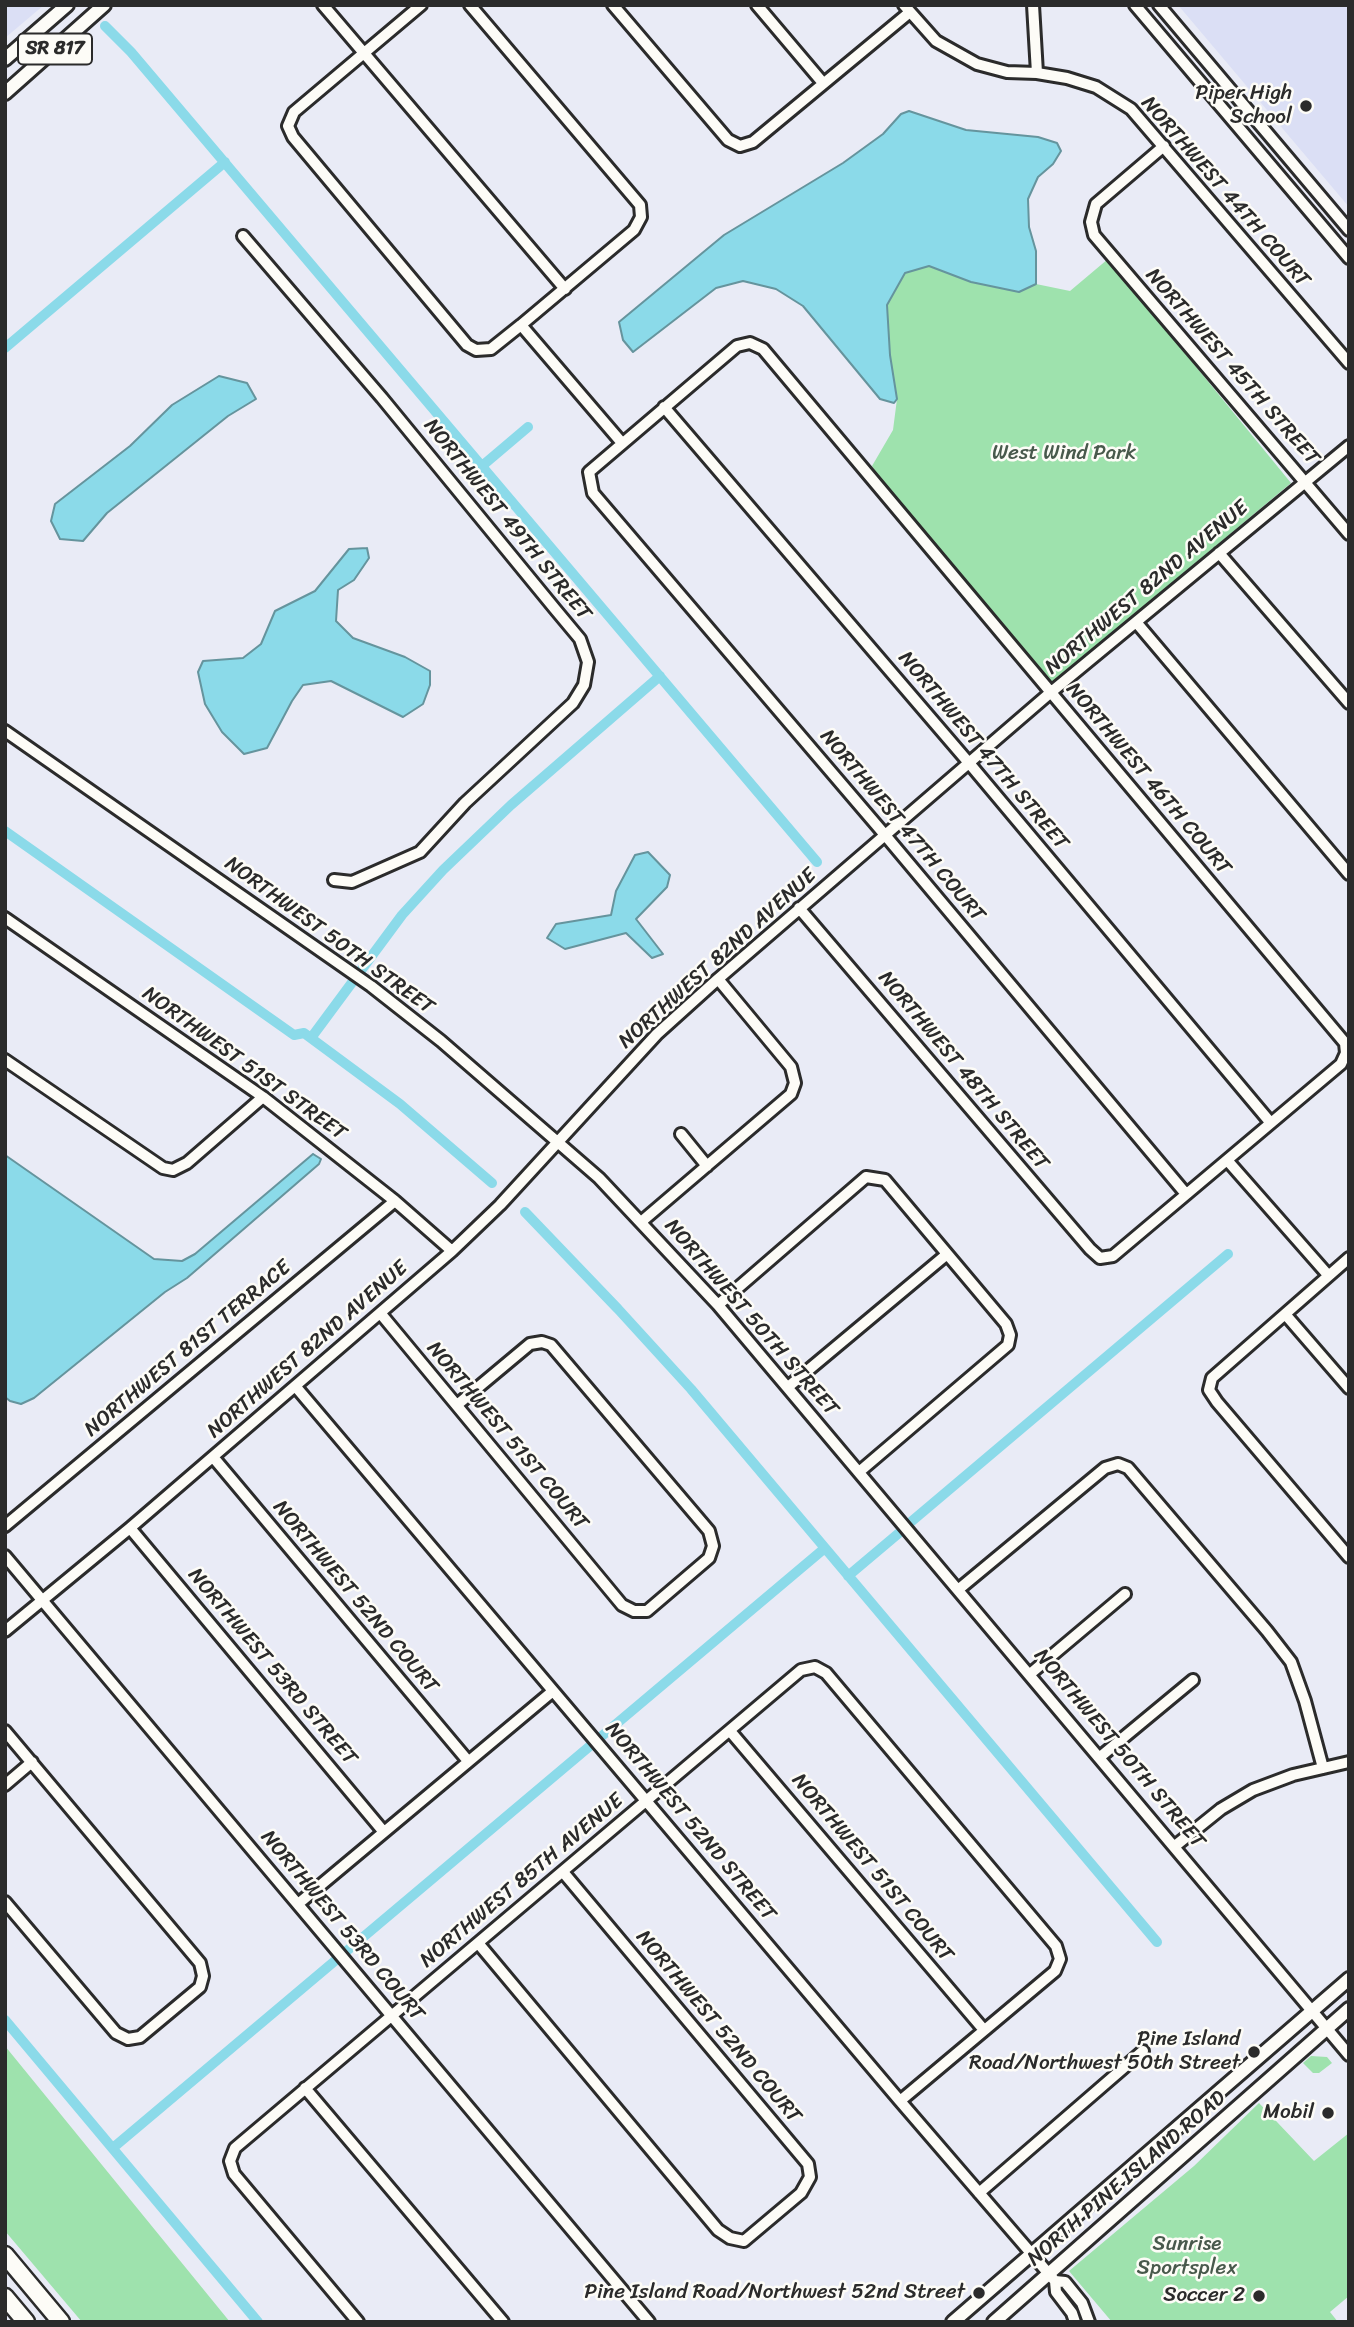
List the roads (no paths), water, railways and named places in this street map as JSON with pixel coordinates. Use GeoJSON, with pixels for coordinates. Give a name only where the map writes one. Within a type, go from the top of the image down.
{"type":"FeatureCollection","features":[{"type":"Feature","properties":{"kind":"highway"},"geometry":{"type":"LineString","coordinates":[[5,2255],[61,2322]]}},
{"type":"Feature","properties":{"kind":"highway"},"geometry":{"type":"LineString","coordinates":[[5,2297],[26,2322]]}},
{"type":"Feature","properties":{"kind":"main road","name":"SR 817"},"geometry":{"type":"LineString","coordinates":[[5,59],[67,5]]}},
{"type":"Feature","properties":{"kind":"main road","name":"SR 817"},"geometry":{"type":"LineString","coordinates":[[5,93],[104,5]]}},
{"type":"Feature","properties":{"kind":"main road","name":"NORTH PINE ISLAND ROAD"},"geometry":{"type":"LineString","coordinates":[[953,2322],[1349,1979]]}},
{"type":"Feature","properties":{"kind":"main road","name":"NORTH PINE ISLAND ROAD"},"geometry":{"type":"LineString","coordinates":[[994,2322],[1052,2277],[1349,2009]]}},
{"type":"Feature","properties":{"kind":"street"},"geometry":{"type":"LineString","coordinates":[[323,5],[565,289]]}},
{"type":"Feature","properties":{"kind":"street"},"geometry":{"type":"LineString","coordinates":[[421,5],[294,112],[288,126],[293,137],[467,345],[476,350],[491,349],[521,325],[634,230],[641,217],[640,205],[470,5]]}},
{"type":"Feature","properties":{"kind":"street"},"geometry":{"type":"LineString","coordinates":[[613,5],[728,140],[740,146],[753,142],[907,9],[936,41],[977,64],[1007,72],[1037,73],[1033,5]]}},
{"type":"Feature","properties":{"kind":"street"},"geometry":{"type":"LineString","coordinates":[[757,5],[823,83]]}},
{"type":"Feature","properties":{"kind":"street"},"geometry":{"type":"LineString","coordinates":[[1135,5],[1349,258]]}},
{"type":"Feature","properties":{"kind":"street"},"geometry":{"type":"LineString","coordinates":[[1158,5],[1349,230]]}},
{"type":"Feature","properties":{"kind":"street","name":"NORTHWEST 44TH COURT"},"geometry":{"type":"LineString","coordinates":[[1037,73],[1096,87],[1131,109],[1349,363]]}},
{"type":"Feature","properties":{"kind":"street","name":"NORTHWEST 45TH STREET"},"geometry":{"type":"LineString","coordinates":[[1164,146],[1096,204],[1091,222],[1094,235],[1349,534]]}},
{"type":"Feature","properties":{"kind":"street","name":"NORTHWEST 49TH STREET"},"geometry":{"type":"LineString","coordinates":[[243,236],[382,398],[580,639],[589,662],[584,685],[573,703],[465,803],[420,852],[352,882],[334,880]]}},
{"type":"Feature","properties":{"kind":"street"},"geometry":{"type":"LineString","coordinates":[[521,325],[622,443],[664,407]]}},
{"type":"Feature","properties":{"kind":"street","name":"NORTHWEST 46TH COURT"},"geometry":{"type":"LineString","coordinates":[[664,407],[737,346],[750,344],[762,349],[1345,1043],[1346,1053],[1341,1064],[1270,1122]]}},
{"type":"Feature","properties":{"kind":"street","name":"NORTHWEST 47TH STREET"},"geometry":{"type":"LineString","coordinates":[[664,407],[969,763],[1270,1122]]}},
{"type":"Feature","properties":{"kind":"street","name":"NORTHWEST 47TH COURT"},"geometry":{"type":"LineString","coordinates":[[622,443],[589,472],[593,493],[1186,1194]]}},
{"type":"Feature","properties":{"kind":"street","name":"NORTHWEST 82ND AVENUE"},"geometry":{"type":"LineString","coordinates":[[5,1631],[296,1387],[452,1251],[559,1142],[657,1034],[718,979],[1050,693],[1349,446]]}},
{"type":"Feature","properties":{"kind":"street"},"geometry":{"type":"LineString","coordinates":[[1219,554],[1349,704]]}},
{"type":"Feature","properties":{"kind":"street"},"geometry":{"type":"LineString","coordinates":[[1136,622],[1349,874]]}},
{"type":"Feature","properties":{"kind":"street","name":"NORTHWEST 50TH STREET"},"geometry":{"type":"LineString","coordinates":[[5,731],[364,981],[441,1041],[559,1142],[641,1222],[719,1305],[1349,2055]]}},
{"type":"Feature","properties":{"kind":"street","name":"NORTHWEST 48TH STREET"},"geometry":{"type":"LineString","coordinates":[[799,908],[1090,1250],[1100,1258],[1113,1256],[1186,1194]]}},
{"type":"Feature","properties":{"kind":"street","name":"NORTHWEST 51ST STREET"},"geometry":{"type":"LineString","coordinates":[[5,919],[262,1097],[395,1200],[452,1251]]}},
{"type":"Feature","properties":{"kind":"street"},"geometry":{"type":"LineString","coordinates":[[641,1222],[791,1094],[795,1083],[791,1067],[718,979]]}},
{"type":"Feature","properties":{"kind":"street"},"geometry":{"type":"LineString","coordinates":[[5,1060],[163,1168],[173,1170],[187,1163],[262,1097]]}},
{"type":"Feature","properties":{"kind":"street"},"geometry":{"type":"LineString","coordinates":[[1186,1194],[1270,1122]]}},
{"type":"Feature","properties":{"kind":"street"},"geometry":{"type":"LineString","coordinates":[[681,1134],[707,1166]]}},
{"type":"Feature","properties":{"kind":"street"},"geometry":{"type":"LineString","coordinates":[[1227,1160],[1328,1275]]}},
{"type":"Feature","properties":{"kind":"street"},"geometry":{"type":"LineString","coordinates":[[719,1305],[866,1177],[877,1177],[885,1180],[1006,1324],[1010,1335],[1008,1345],[859,1472]]}},
{"type":"Feature","properties":{"kind":"street","name":"NORTHWEST 81ST TERRACE"},"geometry":{"type":"LineString","coordinates":[[5,1527],[395,1200]]}},
{"type":"Feature","properties":{"kind":"street"},"geometry":{"type":"LineString","coordinates":[[788,1387],[946,1255]]}},
{"type":"Feature","properties":{"kind":"street"},"geometry":{"type":"LineString","coordinates":[[1349,1258],[1212,1378],[1209,1390],[1349,1557]]}},
{"type":"Feature","properties":{"kind":"street","name":"NORTHWEST 51ST COURT"},"geometry":{"type":"LineString","coordinates":[[381,1314],[622,1605],[634,1611],[647,1611],[709,1558],[713,1546],[709,1531],[551,1345],[542,1342],[530,1344],[457,1405]]}},
{"type":"Feature","properties":{"kind":"street"},"geometry":{"type":"LineString","coordinates":[[1285,1314],[1349,1388]]}},
{"type":"Feature","properties":{"kind":"street","name":"NORTHWEST 52ND STREET"},"geometry":{"type":"LineString","coordinates":[[296,1387],[1052,2277],[1056,2292],[1072,2313],[1075,2322]]}},
{"type":"Feature","properties":{"kind":"street","name":"NORTHWEST 52ND COURT"},"geometry":{"type":"LineString","coordinates":[[213,1457],[468,1761]]}},
{"type":"Feature","properties":{"kind":"street"},"geometry":{"type":"LineString","coordinates":[[959,1589],[1105,1468],[1118,1464],[1128,1468],[1268,1631],[1291,1662],[1306,1700],[1322,1768]]}},
{"type":"Feature","properties":{"kind":"street","name":"NORTHWEST 53RD STREET"},"geometry":{"type":"LineString","coordinates":[[130,1528],[383,1831]]}},
{"type":"Feature","properties":{"kind":"street","name":"NORTHWEST 53RD COURT"},"geometry":{"type":"LineString","coordinates":[[5,1556],[649,2322]]}},
{"type":"Feature","properties":{"kind":"street"},"geometry":{"type":"LineString","coordinates":[[1030,1674],[1125,1594]]}},
{"type":"Feature","properties":{"kind":"street","name":"NORTHWEST 85TH AVENUE"},"geometry":{"type":"LineString","coordinates":[[358,2322],[234,2174],[230,2161],[235,2148],[801,1670],[815,1667],[826,1673],[1056,1946],[1060,1959],[1055,1970],[984,2030]]}},
{"type":"Feature","properties":{"kind":"street"},"geometry":{"type":"LineString","coordinates":[[1100,1757],[1193,1680]]}},
{"type":"Feature","properties":{"kind":"street"},"geometry":{"type":"LineString","coordinates":[[298,1904],[553,1690]]}},
{"type":"Feature","properties":{"kind":"street"},"geometry":{"type":"LineString","coordinates":[[5,1731],[200,1963],[203,1976],[200,1987],[140,2037],[128,2039],[116,2033],[5,1902]]}},
{"type":"Feature","properties":{"kind":"street","name":"NORTHWEST 51ST COURT"},"geometry":{"type":"LineString","coordinates":[[730,1731],[984,2030]]}},
{"type":"Feature","properties":{"kind":"street"},"geometry":{"type":"LineString","coordinates":[[5,1785],[32,1762]]}},
{"type":"Feature","properties":{"kind":"street"},"geometry":{"type":"LineString","coordinates":[[1175,1846],[1221,1809],[1253,1790],[1293,1775],[1349,1762]]}},
{"type":"Feature","properties":{"kind":"street","name":"NORTHWEST 52ND COURT"},"geometry":{"type":"LineString","coordinates":[[478,1943],[718,2230],[730,2238],[744,2241],[801,2193],[810,2177],[808,2164],[563,1872]]}},
{"type":"Feature","properties":{"kind":"street"},"geometry":{"type":"LineString","coordinates":[[900,2101],[984,2030]]}},
{"type":"Feature","properties":{"kind":"street"},"geometry":{"type":"LineString","coordinates":[[979,2193],[1143,2051]]}},
{"type":"Feature","properties":{"kind":"street"},"geometry":{"type":"LineString","coordinates":[[305,2088],[503,2322]]}},
{"type":"Feature","properties":{"kind":"street","name":"NORTHWEST 52ND STREET"},"geometry":{"type":"LineString","coordinates":[[1052,2277],[1065,2282],[1082,2303],[1089,2322]]}},
{"type":"Feature","properties":{"kind":"water"},"geometry":{"type":"Polygon","coordinates":[[[909,111],[966,130],[1038,137],[1057,143],[1061,151],[1053,164],[1038,177],[1028,199],[1029,227],[1036,251],[1036,284],[1019,292],[971,282],[929,266],[905,273],[887,305],[890,355],[897,399],[894,403],[880,399],[803,306],[776,289],[743,281],[716,288],[633,352],[623,340],[619,322],[724,235],[843,163],[883,134],[901,114],[909,111]]]}},
{"type":"Feature","properties":{"kind":"water"},"geometry":{"type":"Polygon","coordinates":[[[219,376],[247,383],[256,399],[228,416],[107,513],[83,541],[60,539],[51,521],[55,504],[130,446],[172,405],[219,376]]]}},
{"type":"Feature","properties":{"kind":"water"},"geometry":{"type":"Polygon","coordinates":[[[367,548],[369,558],[354,580],[338,590],[336,621],[353,638],[405,657],[430,671],[430,685],[423,704],[403,717],[331,681],[303,685],[267,748],[244,754],[222,732],[205,704],[198,672],[203,661],[243,658],[261,644],[275,611],[315,591],[349,549],[367,548]]]}},
{"type":"Feature","properties":{"kind":"water"},"geometry":{"type":"Polygon","coordinates":[[[648,852],[670,875],[667,887],[636,919],[663,954],[652,958],[626,933],[565,949],[547,938],[556,924],[611,915],[616,891],[635,855],[648,852]]]}},
{"type":"Feature","properties":{"kind":"water"},"geometry":{"type":"Polygon","coordinates":[[[313,1154],[321,1159],[319,1164],[187,1278],[165,1292],[34,1398],[21,1404],[5,1397],[5,1155],[154,1259],[182,1261],[195,1254],[313,1154]]]}},
{"type":"Feature","properties":{"kind":"waterway"},"geometry":{"type":"LineString","coordinates":[[105,26],[131,52],[817,862]]}},
{"type":"Feature","properties":{"kind":"waterway"},"geometry":{"type":"LineString","coordinates":[[5,348],[225,162]]}},
{"type":"Feature","properties":{"kind":"waterway"},"geometry":{"type":"LineString","coordinates":[[482,466],[528,427]]}},
{"type":"Feature","properties":{"kind":"waterway"},"geometry":{"type":"LineString","coordinates":[[311,1038],[402,915],[443,870],[511,805],[660,676]]}},
{"type":"Feature","properties":{"kind":"waterway"},"geometry":{"type":"LineString","coordinates":[[5,831],[294,1035],[304,1033],[400,1104],[492,1183]]}},
{"type":"Feature","properties":{"kind":"waterway"},"geometry":{"type":"LineString","coordinates":[[525,1212],[691,1389],[1157,1942]]}},
{"type":"Feature","properties":{"kind":"waterway"},"geometry":{"type":"LineString","coordinates":[[912,1521],[1228,1254]]}},
{"type":"Feature","properties":{"kind":"waterway"},"geometry":{"type":"LineString","coordinates":[[848,1576],[899,1533]]}},
{"type":"Feature","properties":{"kind":"waterway"},"geometry":{"type":"LineString","coordinates":[[114,2147],[825,1548]]}},
{"type":"Feature","properties":{"kind":"waterway"},"geometry":{"type":"LineString","coordinates":[[5,2020],[258,2322]]}},
{"type":"Feature","properties":{"kind":"place","name":"Piper High School"},"geometry":{"type":"Point","coordinates":[1306,106]}},
{"type":"Feature","properties":{"kind":"place","name":"Pine Island Road/Northwest 50th Street"},"geometry":{"type":"Point","coordinates":[1254,2052]}},
{"type":"Feature","properties":{"kind":"place","name":"Mobil"},"geometry":{"type":"Point","coordinates":[1328,2113]}},
{"type":"Feature","properties":{"kind":"place","name":"Pine Island Road/Northwest 52nd Street"},"geometry":{"type":"Point","coordinates":[979,2293]}},
{"type":"Feature","properties":{"kind":"place","name":"Soccer 2"},"geometry":{"type":"Point","coordinates":[1259,2296]}},
{"type":"Feature","properties":{"kind":"park label","name":"West Wind Park"},"geometry":{"type":"Point","coordinates":[1064,454]}},
{"type":"Feature","properties":{"kind":"park label","name":"Sunrise Sportsplex"},"geometry":{"type":"Point","coordinates":[1187,2257]}}]}
